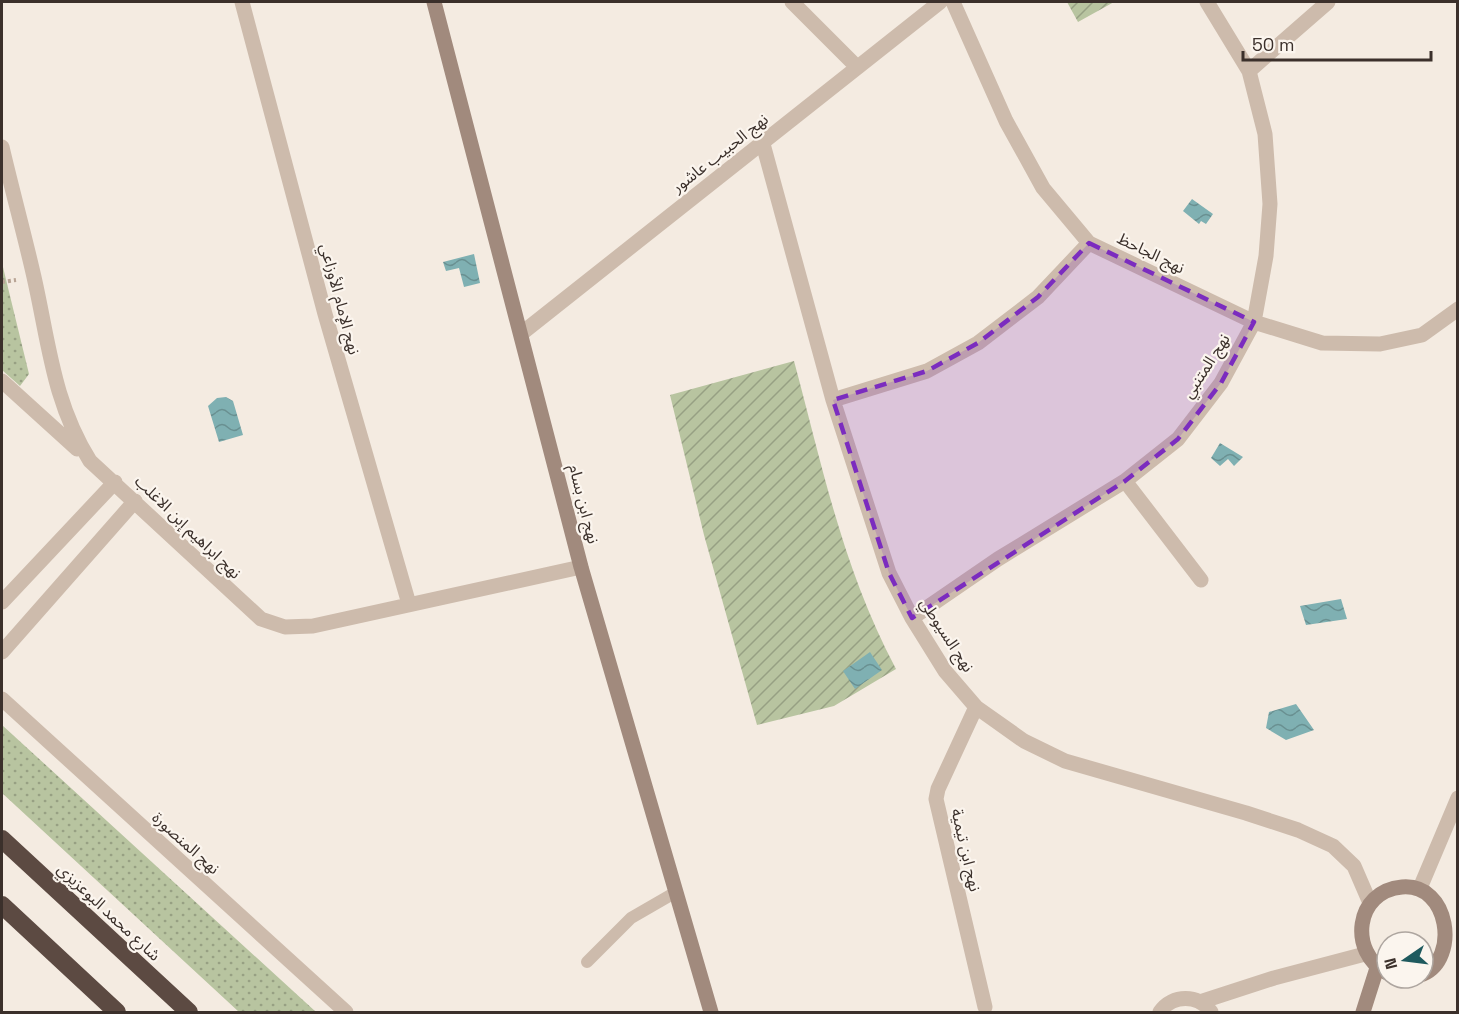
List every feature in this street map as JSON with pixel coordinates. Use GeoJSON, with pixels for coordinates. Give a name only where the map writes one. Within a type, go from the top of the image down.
{"type":"FeatureCollection","features":[{"type":"Feature","properties":{"kind":"highway","name":"شارع محمد البوعزيزي"},"geometry":{"type":"LineString","coordinates":[[2,839],[189,1012]]}},
{"type":"Feature","properties":{"kind":"highway"},"geometry":{"type":"LineString","coordinates":[[2,905],[117,1012]]}},
{"type":"Feature","properties":{"kind":"street","name":"نهج الإمام الأوزاعي"},"geometry":{"type":"LineString","coordinates":[[242,2],[325,314],[409,604]]}},
{"type":"Feature","properties":{"kind":"street","name":"نهج ابن بسام"},"geometry":{"type":"LineString","coordinates":[[434,2],[522,333],[581,567],[711,1012]]}},
{"type":"Feature","properties":{"kind":"street"},"geometry":{"type":"LineString","coordinates":[[792,2],[857,67]]}},
{"type":"Feature","properties":{"kind":"street","name":"نهج الحبيب عاشور"},"geometry":{"type":"LineString","coordinates":[[522,333],[940,2]]}},
{"type":"Feature","properties":{"kind":"street","name":"نهج الجاحظ"},"geometry":{"type":"LineString","coordinates":[[953,2],[1006,121],[1043,188],[1089,243],[1254,322],[1322,343],[1380,344],[1422,335],[1458,309]]}},
{"type":"Feature","properties":{"kind":"street","name":"نهج المتنبي"},"geometry":{"type":"LineString","coordinates":[[912,618],[998,559],[1125,481],[1178,439],[1221,383],[1254,322],[1266,256],[1270,204],[1265,134],[1249,71],[1207,2]]}},
{"type":"Feature","properties":{"kind":"street"},"geometry":{"type":"LineString","coordinates":[[1249,71],[1328,2]]}},
{"type":"Feature","properties":{"kind":"street","name":"نهج السيوطي"},"geometry":{"type":"LineString","coordinates":[[763,144],[832,400],[889,573],[912,618],[945,671],[976,707],[1024,741],[1065,761],[1246,813],[1298,830],[1333,846],[1354,866],[1370,903]]}},
{"type":"Feature","properties":{"kind":"street","name":"نهج ابراهيم إبن الاغلب"},"geometry":{"type":"LineString","coordinates":[[2,147],[64,412],[73,434],[90,461],[261,619],[285,627],[313,626],[581,567]]}},
{"type":"Feature","properties":{"kind":"street"},"geometry":{"type":"LineString","coordinates":[[832,400],[927,371],[978,342],[1038,297],[1089,243]]}},
{"type":"Feature","properties":{"kind":"street"},"geometry":{"type":"LineString","coordinates":[[2,381],[90,461]]}},
{"type":"Feature","properties":{"kind":"street"},"geometry":{"type":"LineString","coordinates":[[1125,481],[1201,580]]}},
{"type":"Feature","properties":{"kind":"street"},"geometry":{"type":"LineString","coordinates":[[2,602],[115,482]]}},
{"type":"Feature","properties":{"kind":"street"},"geometry":{"type":"LineString","coordinates":[[2,652],[135,501]]}},
{"type":"Feature","properties":{"kind":"street","name":"نهج المنصورة"},"geometry":{"type":"LineString","coordinates":[[2,699],[346,1012]]}},
{"type":"Feature","properties":{"kind":"street","name":"نهج ابن تيمية"},"geometry":{"type":"LineString","coordinates":[[976,707],[938,789],[936,799],[985,1007]]}},
{"type":"Feature","properties":{"kind":"street"},"geometry":{"type":"LineString","coordinates":[[1420,888],[1458,798]]}},
{"type":"Feature","properties":{"kind":"street"},"geometry":{"type":"LineString","coordinates":[[1375,963],[1365,954],[1360,937],[1362,919],[1370,903],[1384,892],[1401,887],[1420,888],[1435,897],[1446,911],[1454,947],[1435,965]]}},
{"type":"Feature","properties":{"kind":"street"},"geometry":{"type":"LineString","coordinates":[[1160,1012],[1170,1002],[1180,999],[1206,1007],[1274,978],[1365,954]]}},
{"type":"Feature","properties":{"kind":"street"},"geometry":{"type":"LineString","coordinates":[[1363,1012],[1375,985]]}},
{"type":"Feature","properties":{"kind":"lane"},"geometry":{"type":"LineString","coordinates":[[587,962],[631,918],[676,892]]}},
{"type":"Feature","properties":{"kind":"highlighted area"},"geometry":{"type":"Polygon","coordinates":[[[1089,243],[1254,322],[1221,383],[1178,439],[1125,481],[912,618],[889,573],[833,400],[927,371],[978,343],[1038,297],[1089,243]]]}},
{"type":"Feature","properties":{"kind":"green space"},"geometry":{"type":"Polygon","coordinates":[[[1067,2],[1114,2],[1078,22],[1067,2]]]}},
{"type":"Feature","properties":{"kind":"green space"},"geometry":{"type":"Polygon","coordinates":[[[2,263],[29,374],[20,386],[2,370],[2,263]]]}},
{"type":"Feature","properties":{"kind":"green space"},"geometry":{"type":"Polygon","coordinates":[[[794,361],[825,480],[848,556],[862,594],[896,669],[834,706],[757,725],[704,535],[670,395],[794,361]]]}},
{"type":"Feature","properties":{"kind":"green space"},"geometry":{"type":"Polygon","coordinates":[[[2,725],[316,1012],[239,1012],[2,793],[2,725]]]}},
{"type":"Feature","properties":{"kind":"water"},"geometry":{"type":"Polygon","coordinates":[[[1192,199],[1213,214],[1206,224],[1201,221],[1199,224],[1183,211],[1192,199]]]}},
{"type":"Feature","properties":{"kind":"water"},"geometry":{"type":"Polygon","coordinates":[[[474,254],[480,283],[464,287],[459,268],[446,271],[443,262],[474,254]]]}},
{"type":"Feature","properties":{"kind":"water"},"geometry":{"type":"Polygon","coordinates":[[[226,397],[233,401],[243,435],[219,442],[208,406],[217,398],[226,397]]]}},
{"type":"Feature","properties":{"kind":"water"},"geometry":{"type":"Polygon","coordinates":[[[1220,443],[1243,457],[1234,466],[1228,459],[1220,466],[1211,458],[1220,443]]]}},
{"type":"Feature","properties":{"kind":"water"},"geometry":{"type":"Polygon","coordinates":[[[1341,599],[1347,619],[1306,625],[1300,606],[1341,599]]]}},
{"type":"Feature","properties":{"kind":"water"},"geometry":{"type":"Polygon","coordinates":[[[870,652],[882,670],[855,689],[843,671],[870,652]]]}},
{"type":"Feature","properties":{"kind":"water"},"geometry":{"type":"Polygon","coordinates":[[[1296,704],[1314,730],[1286,740],[1266,728],[1269,712],[1296,704]]]}}]}
